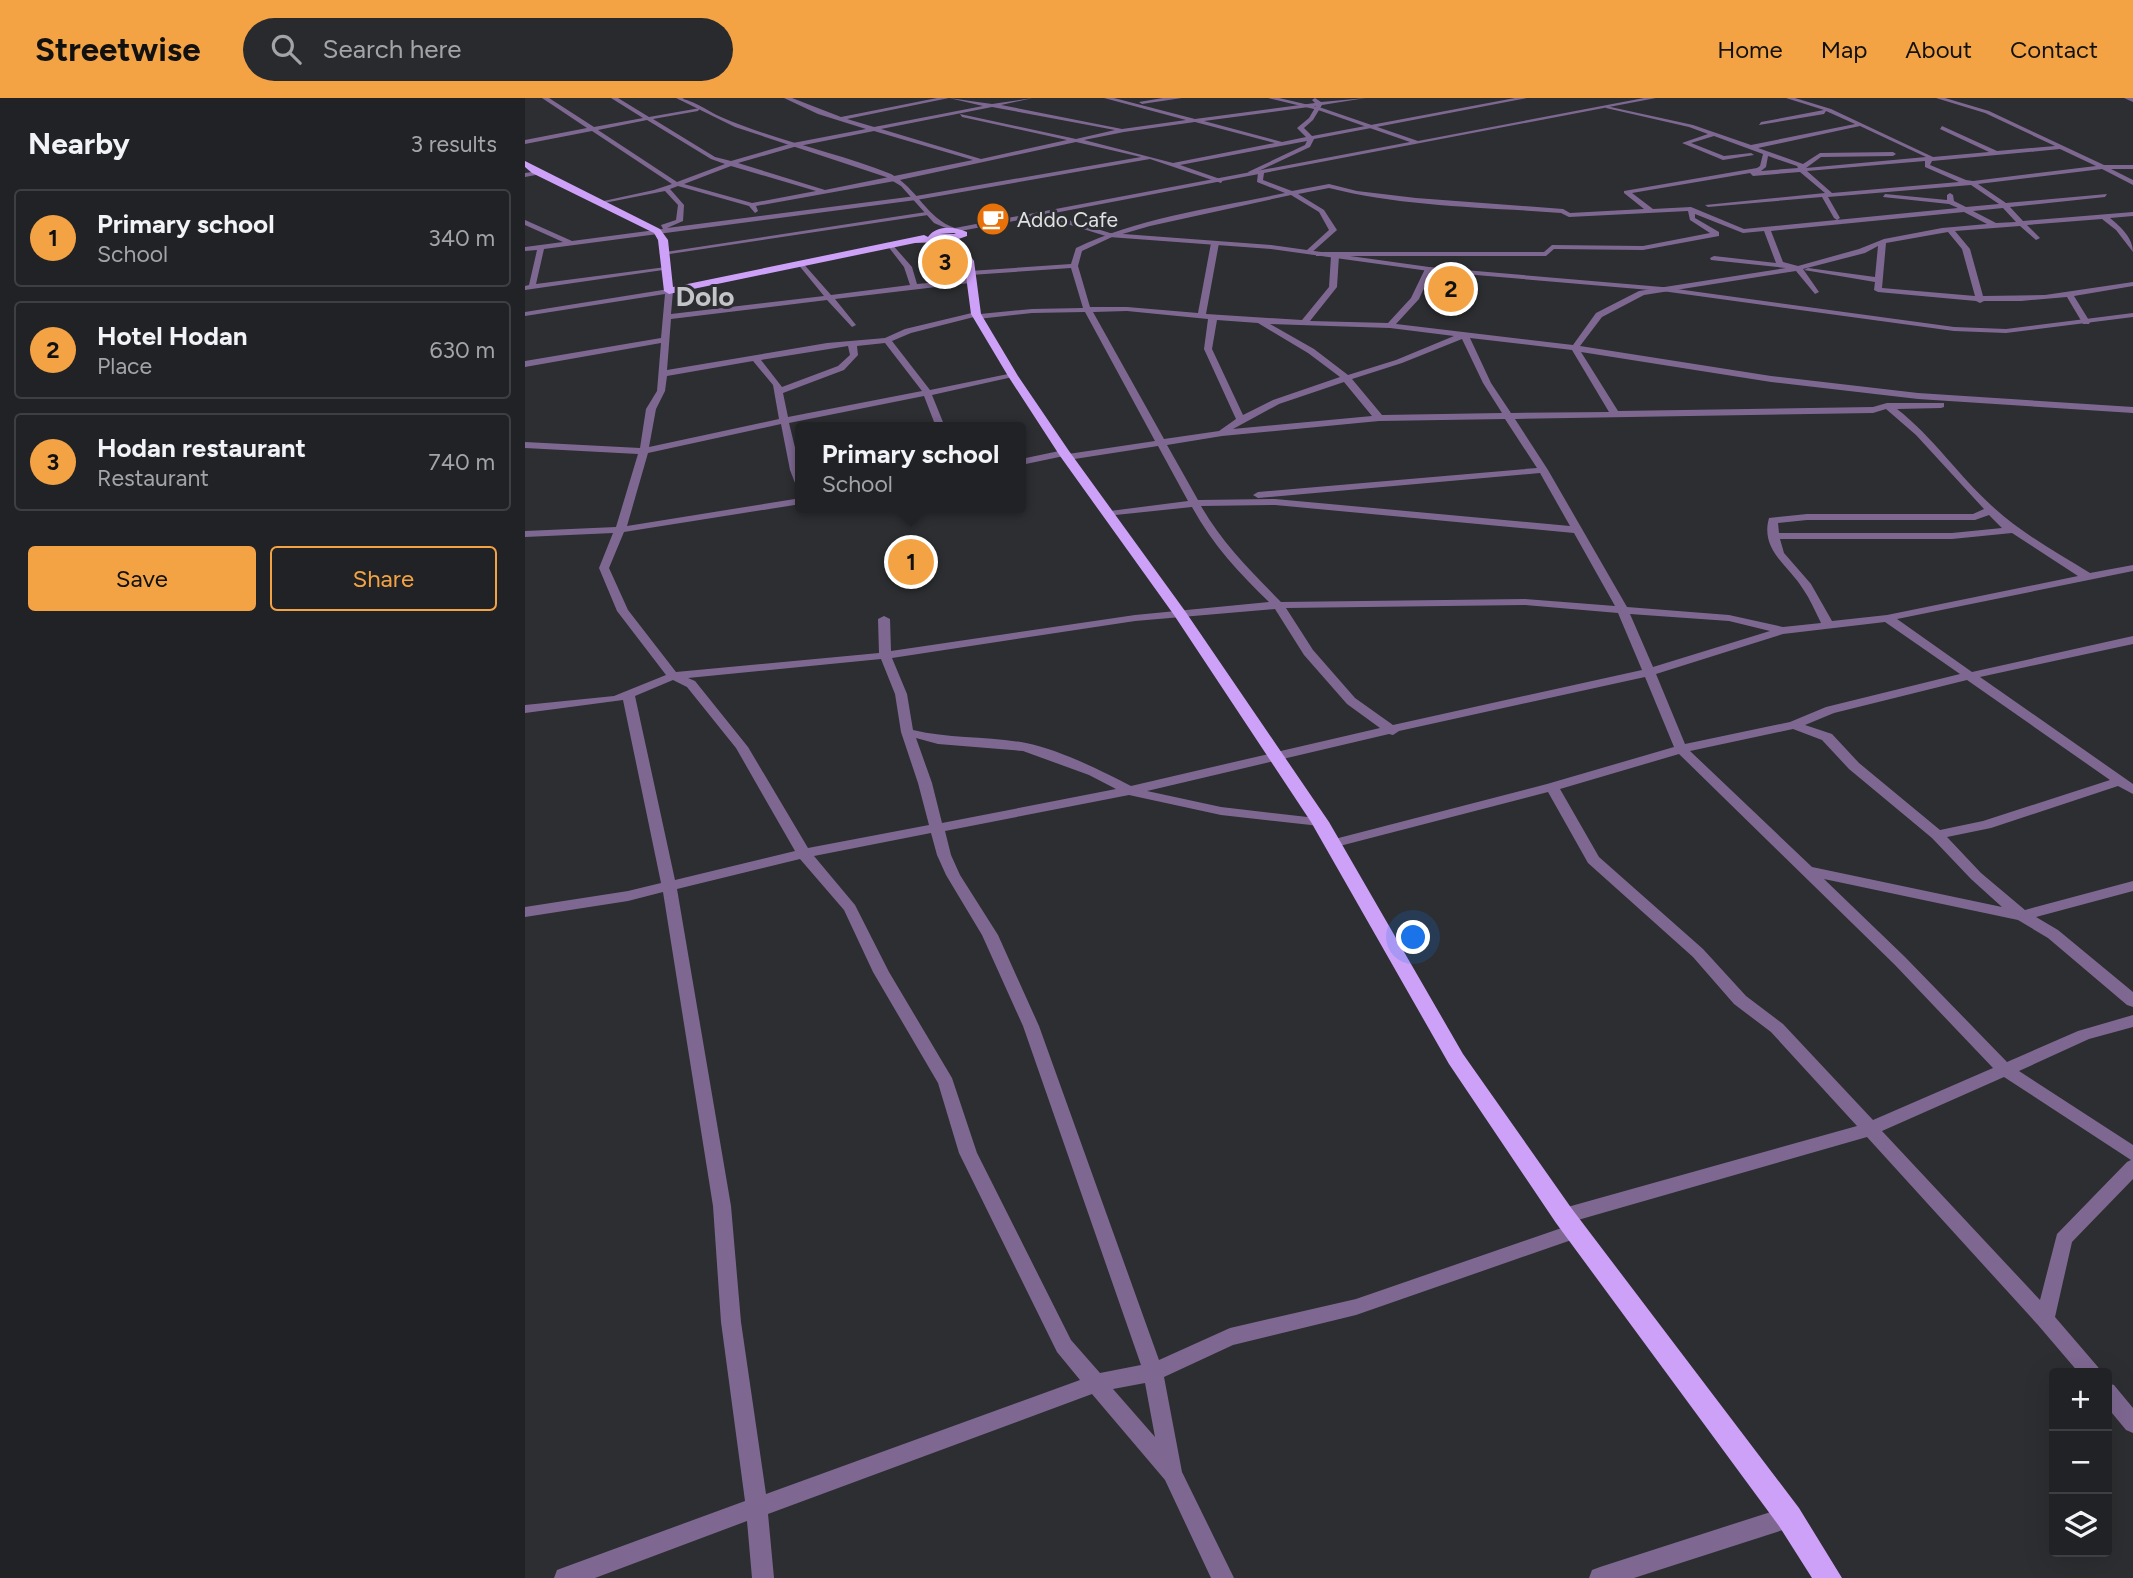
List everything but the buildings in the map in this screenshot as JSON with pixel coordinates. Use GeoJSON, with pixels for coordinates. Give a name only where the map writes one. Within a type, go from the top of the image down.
{"type":"FeatureCollection","features":[{"type":"Feature","properties":{"kind":"main road"},"geometry":{"type":"LineString","coordinates":[[525,163],[533,171],[657,231],[663,240],[669,291],[916,240],[938,233],[959,238]]}},
{"type":"Feature","properties":{"kind":"main road"},"geometry":{"type":"LineString","coordinates":[[938,233],[959,238]]}},
{"type":"Feature","properties":{"kind":"main road"},"geometry":{"type":"LineString","coordinates":[[959,238],[969,261],[977,316],[1013,376],[1180,614],[1319,822],[1456,1059],[1570,1224],[1789,1517],[1828,1578]]}},
{"type":"Feature","properties":{"kind":"street"},"geometry":{"type":"LineString","coordinates":[[545,98],[590,130],[675,183],[752,205],[895,179],[1124,130],[1363,98]]}},
{"type":"Feature","properties":{"kind":"street"},"geometry":{"type":"LineString","coordinates":[[614,98],[713,158],[823,191]]}},
{"type":"Feature","properties":{"kind":"street"},"geometry":{"type":"LineString","coordinates":[[680,98],[755,135],[895,179],[916,198],[938,233]]}},
{"type":"Feature","properties":{"kind":"street"},"geometry":{"type":"LineString","coordinates":[[787,98],[805,108],[984,161]]}},
{"type":"Feature","properties":{"kind":"street"},"geometry":{"type":"LineString","coordinates":[[841,119],[946,98]]}},
{"type":"Feature","properties":{"kind":"street"},"geometry":{"type":"LineString","coordinates":[[952,98],[1124,130]]}},
{"type":"Feature","properties":{"kind":"street"},"geometry":{"type":"LineString","coordinates":[[601,203],[666,188],[732,163],[793,145],[1030,98]]}},
{"type":"Feature","properties":{"kind":"street"},"geometry":{"type":"LineString","coordinates":[[1107,98],[1283,143]]}},
{"type":"Feature","properties":{"kind":"street"},"geometry":{"type":"LineString","coordinates":[[1134,103],[1179,98]]}},
{"type":"Feature","properties":{"kind":"street"},"geometry":{"type":"LineString","coordinates":[[1271,98],[1306,105]]}},
{"type":"Feature","properties":{"kind":"street"},"geometry":{"type":"LineString","coordinates":[[1173,165],[1370,125],[1524,98]]}},
{"type":"Feature","properties":{"kind":"street"},"geometry":{"type":"LineString","coordinates":[[959,238],[978,227],[1653,98]]}},
{"type":"Feature","properties":{"kind":"street"},"geometry":{"type":"LineString","coordinates":[[1789,98],[1829,110],[1930,156],[1956,175],[1997,198],[2036,238]]}},
{"type":"Feature","properties":{"kind":"street"},"geometry":{"type":"LineString","coordinates":[[1939,98],[1986,112],[2133,183]]}},
{"type":"Feature","properties":{"kind":"street"},"geometry":{"type":"LineString","coordinates":[[2127,98],[2133,100]]}},
{"type":"Feature","properties":{"kind":"street"},"geometry":{"type":"LineString","coordinates":[[1318,104],[1417,143]]}},
{"type":"Feature","properties":{"kind":"street"},"geometry":{"type":"LineString","coordinates":[[1311,138],[1300,128],[1318,104]]}},
{"type":"Feature","properties":{"kind":"street"},"geometry":{"type":"LineString","coordinates":[[1608,107],[1715,134],[1801,168],[1831,195],[1951,202],[1994,225]]}},
{"type":"Feature","properties":{"kind":"street"},"geometry":{"type":"LineString","coordinates":[[525,142],[698,109]]}},
{"type":"Feature","properties":{"kind":"street"},"geometry":{"type":"LineString","coordinates":[[1761,124],[1829,110]]}},
{"type":"Feature","properties":{"kind":"street"},"geometry":{"type":"LineString","coordinates":[[957,114],[1150,157],[1221,181]]}},
{"type":"Feature","properties":{"kind":"street"},"geometry":{"type":"LineString","coordinates":[[1752,147],[1858,125]]}},
{"type":"Feature","properties":{"kind":"street"},"geometry":{"type":"LineString","coordinates":[[1943,128],[1998,153]]}},
{"type":"Feature","properties":{"kind":"street"},"geometry":{"type":"LineString","coordinates":[[1715,134],[1685,143],[1723,158],[1751,155]]}},
{"type":"Feature","properties":{"kind":"street"},"geometry":{"type":"LineString","coordinates":[[1243,177],[1308,146],[1311,138]]}},
{"type":"Feature","properties":{"kind":"street"},"geometry":{"type":"LineString","coordinates":[[1723,176],[2059,148]]}},
{"type":"Feature","properties":{"kind":"street"},"geometry":{"type":"LineString","coordinates":[[1651,211],[1626,192],[1762,169],[1765,155]]}},
{"type":"Feature","properties":{"kind":"street"},"geometry":{"type":"LineString","coordinates":[[1801,168],[1820,155],[1930,156]]}},
{"type":"Feature","properties":{"kind":"street"},"geometry":{"type":"LineString","coordinates":[[1930,156],[1927,166],[1968,183]]}},
{"type":"Feature","properties":{"kind":"street"},"geometry":{"type":"LineString","coordinates":[[525,249],[916,198],[1150,157]]}},
{"type":"Feature","properties":{"kind":"street"},"geometry":{"type":"LineString","coordinates":[[1708,205],[1968,183],[2103,167],[2133,167]]}},
{"type":"Feature","properties":{"kind":"street"},"geometry":{"type":"LineString","coordinates":[[525,175],[533,171]]}},
{"type":"Feature","properties":{"kind":"street"},"geometry":{"type":"LineString","coordinates":[[1261,173],[1259,181],[1292,193],[1322,211],[1333,230],[1315,253]]}},
{"type":"Feature","properties":{"kind":"street"},"geometry":{"type":"LineString","coordinates":[[1951,202],[1952,184],[1968,183]]}},
{"type":"Feature","properties":{"kind":"street"},"geometry":{"type":"LineString","coordinates":[[1393,731],[1351,701],[1308,652],[1278,605],[1232,559],[1207,527],[1201,503],[1159,444],[1087,309],[1074,266],[1079,250],[1109,235],[1329,187],[1416,200],[1563,211],[1569,215],[1691,209],[1743,231]]}},
{"type":"Feature","properties":{"kind":"street"},"geometry":{"type":"LineString","coordinates":[[657,231],[679,221],[681,205],[666,188]]}},
{"type":"Feature","properties":{"kind":"street"},"geometry":{"type":"LineString","coordinates":[[1824,195],[1837,218]]}},
{"type":"Feature","properties":{"kind":"street"},"geometry":{"type":"LineString","coordinates":[[1818,225],[2105,195]]}},
{"type":"Feature","properties":{"kind":"street"},"geometry":{"type":"LineString","coordinates":[[752,205],[758,219]]}},
{"type":"Feature","properties":{"kind":"street"},"geometry":{"type":"LineString","coordinates":[[1691,209],[1692,219],[1716,234]]}},
{"type":"Feature","properties":{"kind":"street"},"geometry":{"type":"LineString","coordinates":[[663,253],[926,214]]}},
{"type":"Feature","properties":{"kind":"street"},"geometry":{"type":"LineString","coordinates":[[1575,348],[1599,315],[1642,293],[1798,268],[1862,251],[1883,241],[1950,229],[2133,214]]}},
{"type":"Feature","properties":{"kind":"street"},"geometry":{"type":"LineString","coordinates":[[1044,215],[1109,235],[1315,253],[1429,270],[1662,289],[1954,329],[2006,331],[2133,315]]}},
{"type":"Feature","properties":{"kind":"street"},"geometry":{"type":"LineString","coordinates":[[2102,215],[2119,229],[2133,250]]}},
{"type":"Feature","properties":{"kind":"street"},"geometry":{"type":"LineString","coordinates":[[525,222],[570,243]]}},
{"type":"Feature","properties":{"kind":"street"},"geometry":{"type":"LineString","coordinates":[[1315,253],[1546,254],[1552,247],[1643,248],[1716,234],[1818,225],[1854,223],[1862,231]]}},
{"type":"Feature","properties":{"kind":"street"},"geometry":{"type":"LineString","coordinates":[[1767,229],[1780,264],[1798,268],[1815,292]]}},
{"type":"Feature","properties":{"kind":"street"},"geometry":{"type":"LineString","coordinates":[[1950,229],[1966,249],[1980,301]]}},
{"type":"Feature","properties":{"kind":"street"},"geometry":{"type":"LineString","coordinates":[[1870,238],[1883,241]]}},
{"type":"Feature","properties":{"kind":"street"},"geometry":{"type":"LineString","coordinates":[[1883,241],[1878,290],[1980,301],[2028,301],[2133,284]]}},
{"type":"Feature","properties":{"kind":"street"},"geometry":{"type":"LineString","coordinates":[[1202,315],[1215,243]]}},
{"type":"Feature","properties":{"kind":"street"},"geometry":{"type":"LineString","coordinates":[[891,245],[908,267],[914,286]]}},
{"type":"Feature","properties":{"kind":"street"},"geometry":{"type":"LineString","coordinates":[[541,246],[528,288],[666,269]]}},
{"type":"Feature","properties":{"kind":"street"},"geometry":{"type":"LineString","coordinates":[[1305,322],[1333,286],[1335,256]]}},
{"type":"Feature","properties":{"kind":"street"},"geometry":{"type":"LineString","coordinates":[[1714,258],[1879,280]]}},
{"type":"Feature","properties":{"kind":"street"},"geometry":{"type":"LineString","coordinates":[[801,263],[852,325]]}},
{"type":"Feature","properties":{"kind":"street"},"geometry":{"type":"LineString","coordinates":[[667,317],[1074,266]]}},
{"type":"Feature","properties":{"kind":"street"},"geometry":{"type":"LineString","coordinates":[[1390,326],[1415,299],[1429,270]]}},
{"type":"Feature","properties":{"kind":"street"},"geometry":{"type":"LineString","coordinates":[[525,314],[669,291],[661,391],[651,409],[644,451],[620,530],[604,568],[623,611],[673,676],[691,684],[742,747],[804,854],[850,908],[881,972],[941,1072],[968,1153],[1064,1346],[1093,1384],[1172,1473]]}},
{"type":"Feature","properties":{"kind":"street"},"geometry":{"type":"LineString","coordinates":[[2069,294],[2086,322]]}},
{"type":"Feature","properties":{"kind":"street"},"geometry":{"type":"LineString","coordinates":[[661,374],[852,343],[887,340],[908,331],[977,316],[1087,309],[1202,315],[1257,321],[1390,326],[1575,348],[1771,379],[1994,402],[2133,410]]}},
{"type":"Feature","properties":{"kind":"street"},"geometry":{"type":"LineString","coordinates":[[1213,316],[1208,349],[1240,418]]}},
{"type":"Feature","properties":{"kind":"street"},"geometry":{"type":"LineString","coordinates":[[1257,321],[1311,351],[1345,377],[1379,418]]}},
{"type":"Feature","properties":{"kind":"street"},"geometry":{"type":"LineString","coordinates":[[1222,433],[1240,418],[1464,335]]}},
{"type":"Feature","properties":{"kind":"street"},"geometry":{"type":"LineString","coordinates":[[1464,335],[1487,383],[1543,470],[1574,530],[1622,608],[1681,749],[1900,961],[2005,1070],[2133,1154]]}},
{"type":"Feature","properties":{"kind":"street"},"geometry":{"type":"LineString","coordinates":[[525,364],[664,340]]}},
{"type":"Feature","properties":{"kind":"street"},"geometry":{"type":"LineString","coordinates":[[887,340],[927,392],[928,401],[938,422]]}},
{"type":"Feature","properties":{"kind":"street"},"geometry":{"type":"LineString","coordinates":[[779,391],[841,368],[854,355],[852,343]]}},
{"type":"Feature","properties":{"kind":"street"},"geometry":{"type":"LineString","coordinates":[[1575,348],[1616,415]]}},
{"type":"Feature","properties":{"kind":"street"},"geometry":{"type":"LineString","coordinates":[[755,359],[779,391],[784,421],[795,450]]}},
{"type":"Feature","properties":{"kind":"street"},"geometry":{"type":"LineString","coordinates":[[525,445],[644,451],[1013,376]]}},
{"type":"Feature","properties":{"kind":"street"},"geometry":{"type":"LineString","coordinates":[[1026,461],[1222,433],[1379,418],[1873,410],[1887,406],[1994,402]]}},
{"type":"Feature","properties":{"kind":"street"},"geometry":{"type":"LineString","coordinates":[[1887,406],[1914,424],[1951,470],[2007,525],[2088,577]]}},
{"type":"Feature","properties":{"kind":"street"},"geometry":{"type":"LineString","coordinates":[[1110,514],[1281,492],[1543,470]]}},
{"type":"Feature","properties":{"kind":"street"},"geometry":{"type":"LineString","coordinates":[[525,534],[620,530],[795,501]]}},
{"type":"Feature","properties":{"kind":"street"},"geometry":{"type":"LineString","coordinates":[[1201,503],[1275,502],[1574,530]]}},
{"type":"Feature","properties":{"kind":"street"},"geometry":{"type":"LineString","coordinates":[[1827,623],[1807,586],[1779,554],[1773,520],[1807,517],[1975,517],[1991,510]]}},
{"type":"Feature","properties":{"kind":"street"},"geometry":{"type":"LineString","coordinates":[[1774,536],[1952,536],[2008,531],[2007,525]]}},
{"type":"Feature","properties":{"kind":"street"},"geometry":{"type":"LineString","coordinates":[[525,912],[628,896],[804,854],[1129,791],[1275,755],[1647,673],[1782,631],[1827,623],[1887,618],[2133,568]]}},
{"type":"Feature","properties":{"kind":"street"},"geometry":{"type":"LineString","coordinates":[[525,709],[616,699],[673,676],[777,669],[1135,618],[1278,605],[1492,601],[1622,608],[1728,618],[1782,631]]}},
{"type":"Feature","properties":{"kind":"street"},"geometry":{"type":"LineString","coordinates":[[1887,618],[2133,790]]}},
{"type":"Feature","properties":{"kind":"street"},"geometry":{"type":"LineString","coordinates":[[884,619],[885,655],[901,694],[907,732],[953,875],[990,935],[1031,1026],[1153,1372],[1172,1473],[1223,1578]]}},
{"type":"Feature","properties":{"kind":"street"},"geometry":{"type":"LineString","coordinates":[[1332,844],[1552,787],[1681,749],[1794,725],[1830,710],[2133,640]]}},
{"type":"Feature","properties":{"kind":"street"},"geometry":{"type":"LineString","coordinates":[[628,693],[669,886],[722,1206],[731,1322],[757,1507],[762,1578]]}},
{"type":"Feature","properties":{"kind":"street"},"geometry":{"type":"LineString","coordinates":[[1794,725],[1827,737],[1863,774],[1937,835],[1976,876],[2022,916],[2053,934],[2133,1001]]}},
{"type":"Feature","properties":{"kind":"street"},"geometry":{"type":"LineString","coordinates":[[907,732],[938,740],[1025,747],[1094,772],[1129,791],[1221,811],[1319,822]]}},
{"type":"Feature","properties":{"kind":"street"},"geometry":{"type":"LineString","coordinates":[[1937,835],[1986,824],[2120,781]]}},
{"type":"Feature","properties":{"kind":"street"},"geometry":{"type":"LineString","coordinates":[[1552,787],[1593,860],[1698,953],[1740,1000],[1777,1028],[2045,1318],[2087,1368]]}},
{"type":"Feature","properties":{"kind":"street"},"geometry":{"type":"LineString","coordinates":[[1807,871],[2022,916],[2133,886]]}},
{"type":"Feature","properties":{"kind":"street"},"geometry":{"type":"LineString","coordinates":[[565,1578],[1093,1384],[1153,1372],[1230,1337],[1356,1307],[1570,1224],[1870,1129],[2084,1035],[2133,1021]]}},
{"type":"Feature","properties":{"kind":"street"},"geometry":{"type":"LineString","coordinates":[[2045,1318],[2064,1239],[2133,1167]]}},
{"type":"Feature","properties":{"kind":"street"},"geometry":{"type":"LineString","coordinates":[[2112,1398],[2133,1423]]}},
{"type":"Feature","properties":{"kind":"street"},"geometry":{"type":"LineString","coordinates":[[1600,1578],[1789,1517]]}},
{"type":"Feature","properties":{"kind":"place","name":"Addo Cafe"},"geometry":{"type":"Point","coordinates":[993,219]}},
{"type":"Feature","properties":{"kind":"place","name":"Hodan restaurant"},"geometry":{"type":"Point","coordinates":[945,262]}},
{"type":"Feature","properties":{"kind":"place","name":"Hotel Hodan"},"geometry":{"type":"Point","coordinates":[1451,289]}},
{"type":"Feature","properties":{"kind":"place","name":"Primary school"},"geometry":{"type":"Point","coordinates":[911,562]}},
{"type":"Feature","properties":{"kind":"district","name":"Dolo"},"geometry":{"type":"Point","coordinates":[705,296]}}]}
